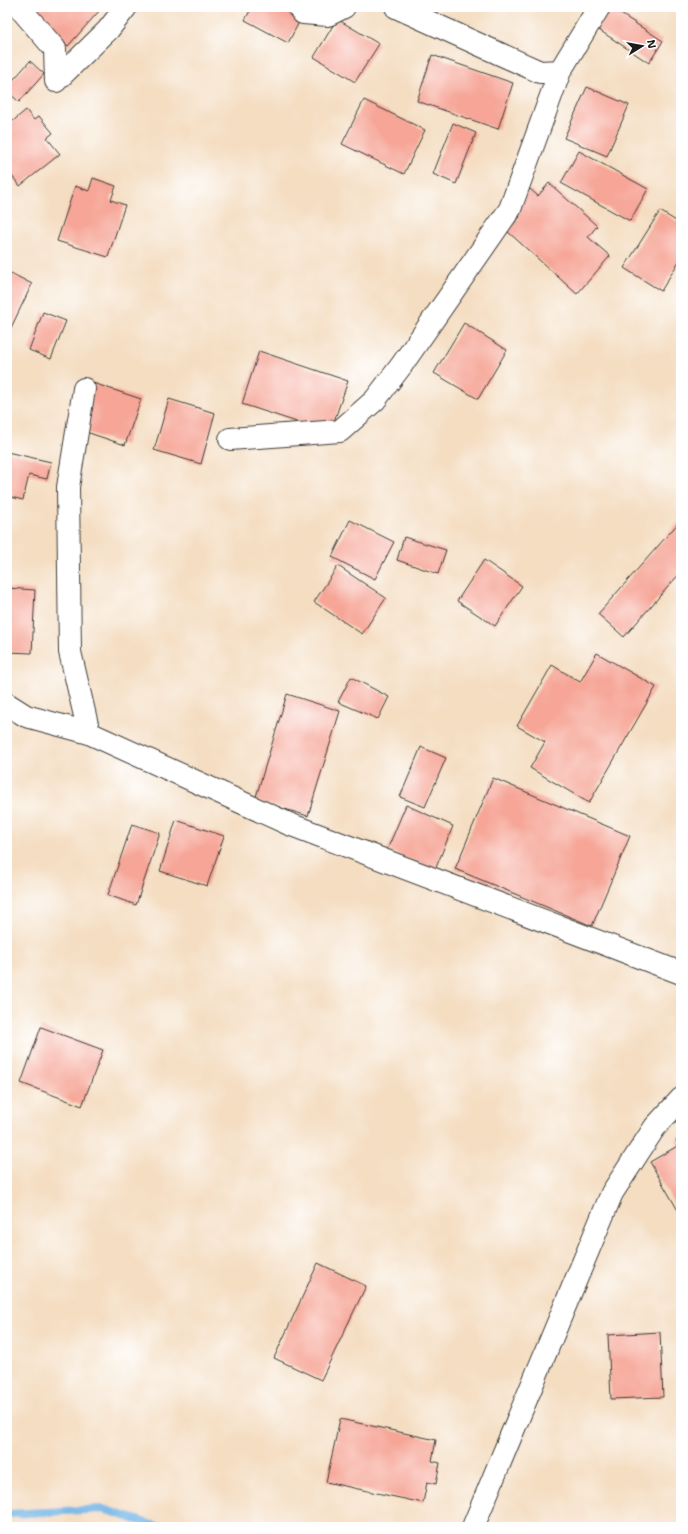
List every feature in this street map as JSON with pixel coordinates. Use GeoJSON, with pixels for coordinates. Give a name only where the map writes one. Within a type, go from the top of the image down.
{"type":"FeatureCollection","features":[{"type":"Feature","properties":{"kind":"street"},"geometry":{"type":"LineString","coordinates":[[19,7],[55,49],[56,81],[108,30],[126,7]]}},
{"type":"Feature","properties":{"kind":"street"},"geometry":{"type":"LineString","coordinates":[[298,7],[303,13],[328,15],[344,7]]}},
{"type":"Feature","properties":{"kind":"street"},"geometry":{"type":"LineString","coordinates":[[396,7],[540,72],[560,71]]}},
{"type":"Feature","properties":{"kind":"street"},"geometry":{"type":"LineString","coordinates":[[230,439],[340,431],[375,400],[401,366],[510,209],[560,71],[599,7]]}},
{"type":"Feature","properties":{"kind":"street"},"geometry":{"type":"LineString","coordinates":[[84,389],[68,487],[70,652],[89,733]]}},
{"type":"Feature","properties":{"kind":"street"},"geometry":{"type":"LineString","coordinates":[[7,704],[26,716],[89,733],[289,824],[681,973]]}},
{"type":"Feature","properties":{"kind":"street"},"geometry":{"type":"LineString","coordinates":[[473,1527],[612,1193],[655,1127],[681,1099]]}},
{"type":"Feature","properties":{"kind":"building"},"geometry":{"type":"Polygon","coordinates":[[[39,7],[96,7],[100,10],[68,46],[33,14],[39,7]]]}},
{"type":"Feature","properties":{"kind":"building"},"geometry":{"type":"Polygon","coordinates":[[[252,7],[319,7],[305,11],[288,43],[245,20],[252,7]]]}},
{"type":"Feature","properties":{"kind":"building"},"geometry":{"type":"Polygon","coordinates":[[[610,7],[663,41],[649,63],[596,28],[610,7]]]}},
{"type":"Feature","properties":{"kind":"building"},"geometry":{"type":"Polygon","coordinates":[[[337,19],[379,44],[355,82],[314,57],[337,19]]]}},
{"type":"Feature","properties":{"kind":"building"},"geometry":{"type":"Polygon","coordinates":[[[432,55],[513,83],[498,129],[417,101],[432,55]]]}},
{"type":"Feature","properties":{"kind":"building"},"geometry":{"type":"Polygon","coordinates":[[[30,61],[44,74],[19,102],[7,91],[7,87],[30,61]]]}},
{"type":"Feature","properties":{"kind":"building"},"geometry":{"type":"Polygon","coordinates":[[[587,87],[629,105],[607,156],[564,138],[587,87]]]}},
{"type":"Feature","properties":{"kind":"building"},"geometry":{"type":"Polygon","coordinates":[[[364,100],[425,130],[404,174],[342,144],[364,100]]]}},
{"type":"Feature","properties":{"kind":"building"},"geometry":{"type":"Polygon","coordinates":[[[26,110],[34,120],[39,116],[53,133],[47,138],[60,154],[20,186],[7,170],[7,126],[26,110]]]}},
{"type":"Feature","properties":{"kind":"building"},"geometry":{"type":"Polygon","coordinates":[[[453,123],[476,133],[456,184],[433,174],[453,123]]]}},
{"type":"Feature","properties":{"kind":"building"},"geometry":{"type":"Polygon","coordinates":[[[579,151],[648,189],[630,221],[561,183],[579,151]]]}},
{"type":"Feature","properties":{"kind":"building"},"geometry":{"type":"Polygon","coordinates":[[[93,178],[116,186],[111,200],[125,205],[108,257],[57,241],[75,186],[89,191],[93,178]]]}},
{"type":"Feature","properties":{"kind":"building"},"geometry":{"type":"Polygon","coordinates":[[[549,183],[597,226],[588,237],[610,256],[577,294],[507,231],[520,217],[512,210],[530,189],[538,196],[549,183]]]}},
{"type":"Feature","properties":{"kind":"building"},"geometry":{"type":"Polygon","coordinates":[[[660,211],[681,224],[681,258],[661,291],[624,268],[660,211]]]}},
{"type":"Feature","properties":{"kind":"building"},"geometry":{"type":"Polygon","coordinates":[[[7,271],[32,284],[7,336],[7,271]]]}},
{"type":"Feature","properties":{"kind":"building"},"geometry":{"type":"Polygon","coordinates":[[[43,312],[66,321],[51,359],[29,350],[43,312]]]}},
{"type":"Feature","properties":{"kind":"building"},"geometry":{"type":"Polygon","coordinates":[[[464,323],[507,350],[478,399],[434,373],[464,323]]]}},
{"type":"Feature","properties":{"kind":"building"},"geometry":{"type":"Polygon","coordinates":[[[259,351],[348,381],[330,433],[242,404],[259,351]]]}},
{"type":"Feature","properties":{"kind":"building"},"geometry":{"type":"Polygon","coordinates":[[[90,382],[141,399],[125,445],[74,428],[90,382]]]}},
{"type":"Feature","properties":{"kind":"building"},"geometry":{"type":"Polygon","coordinates":[[[169,399],[215,413],[201,464],[154,450],[169,399]]]}},
{"type":"Feature","properties":{"kind":"building"},"geometry":{"type":"Polygon","coordinates":[[[7,452],[51,462],[47,479],[29,475],[23,500],[7,496],[7,452]]]}},
{"type":"Feature","properties":{"kind":"building"},"geometry":{"type":"Polygon","coordinates":[[[350,520],[394,542],[375,579],[332,557],[350,520]]]}},
{"type":"Feature","properties":{"kind":"building"},"geometry":{"type":"Polygon","coordinates":[[[681,520],[681,572],[624,637],[598,614],[681,520]]]}},
{"type":"Feature","properties":{"kind":"building"},"geometry":{"type":"Polygon","coordinates":[[[404,537],[446,550],[438,574],[397,560],[404,537]]]}},
{"type":"Feature","properties":{"kind":"building"},"geometry":{"type":"Polygon","coordinates":[[[484,560],[522,586],[495,626],[457,601],[484,560]]]}},
{"type":"Feature","properties":{"kind":"building"},"geometry":{"type":"Polygon","coordinates":[[[338,566],[386,598],[362,634],[314,602],[338,566]]]}},
{"type":"Feature","properties":{"kind":"building"},"geometry":{"type":"Polygon","coordinates":[[[7,588],[35,590],[32,653],[7,652],[7,588]]]}},
{"type":"Feature","properties":{"kind":"building"},"geometry":{"type":"Polygon","coordinates":[[[597,653],[656,687],[589,803],[530,768],[545,742],[517,726],[552,665],[580,682],[597,653]]]}},
{"type":"Feature","properties":{"kind":"building"},"geometry":{"type":"Polygon","coordinates":[[[351,677],[389,697],[378,719],[338,702],[351,677]]]}},
{"type":"Feature","properties":{"kind":"building"},"geometry":{"type":"Polygon","coordinates":[[[287,694],[340,711],[308,816],[255,800],[287,694]]]}},
{"type":"Feature","properties":{"kind":"building"},"geometry":{"type":"Polygon","coordinates":[[[421,747],[446,758],[425,807],[400,797],[421,747]]]}},
{"type":"Feature","properties":{"kind":"building"},"geometry":{"type":"Polygon","coordinates":[[[493,778],[630,836],[592,926],[455,869],[493,778]]]}},
{"type":"Feature","properties":{"kind":"building"},"geometry":{"type":"Polygon","coordinates":[[[406,805],[453,826],[435,870],[387,850],[406,805]]]}},
{"type":"Feature","properties":{"kind":"building"},"geometry":{"type":"Polygon","coordinates":[[[176,820],[224,836],[207,886],[160,871],[176,820]]]}},
{"type":"Feature","properties":{"kind":"building"},"geometry":{"type":"Polygon","coordinates":[[[132,824],[160,833],[136,905],[108,895],[132,824]]]}},
{"type":"Feature","properties":{"kind":"building"},"geometry":{"type":"Polygon","coordinates":[[[41,1027],[103,1050],[82,1106],[21,1083],[41,1027]]]}},
{"type":"Feature","properties":{"kind":"building"},"geometry":{"type":"Polygon","coordinates":[[[681,1137],[681,1211],[679,1212],[650,1162],[679,1145],[676,1140],[681,1137]]]}},
{"type":"Feature","properties":{"kind":"building"},"geometry":{"type":"Polygon","coordinates":[[[318,1263],[366,1286],[321,1380],[274,1358],[318,1263]]]}},
{"type":"Feature","properties":{"kind":"building"},"geometry":{"type":"Polygon","coordinates":[[[660,1332],[663,1397],[611,1399],[608,1335],[660,1332]]]}},
{"type":"Feature","properties":{"kind":"building"},"geometry":{"type":"Polygon","coordinates":[[[340,1419],[436,1440],[432,1461],[440,1463],[436,1484],[427,1482],[423,1503],[326,1482],[340,1419]]]}},
{"type":"Feature","properties":{"kind":"waterway"},"geometry":{"type":"LineString","coordinates":[[7,1514],[103,1509],[159,1527]]}}]}
